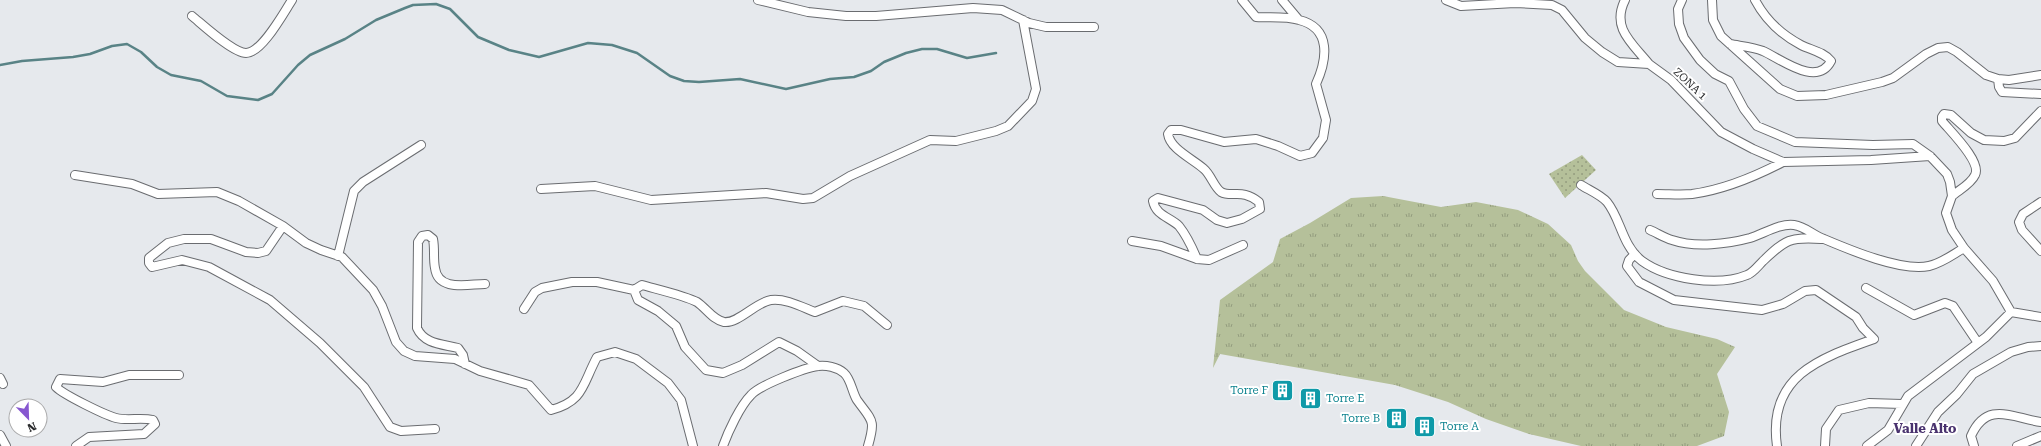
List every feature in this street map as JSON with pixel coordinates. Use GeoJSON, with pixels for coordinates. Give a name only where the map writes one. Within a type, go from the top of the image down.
{"type":"FeatureCollection","features":[{"type":"Feature","properties":{"kind":"street"},"geometry":{"type":"LineString","coordinates":[[192,16],[236,50],[246,53],[252,51],[269,36],[292,0]]}},
{"type":"Feature","properties":{"kind":"street"},"geometry":{"type":"LineString","coordinates":[[758,0],[808,12],[846,16],[876,16],[972,8],[1002,10],[1023,20],[1046,27],[1094,27]]}},
{"type":"Feature","properties":{"kind":"street"},"geometry":{"type":"LineString","coordinates":[[1197,259],[1185,234],[1177,225],[1160,214],[1154,206],[1153,201],[1158,198],[1203,210],[1217,220],[1227,223],[1242,219],[1260,209],[1258,202],[1251,195],[1237,193],[1227,194],[1220,191],[1206,171],[1174,147],[1168,140],[1168,134],[1171,130],[1181,130],[1224,142],[1256,139],[1278,146],[1300,156],[1312,153],[1323,138],[1326,120],[1316,84],[1322,71],[1325,56],[1323,42],[1319,31],[1310,23],[1298,19],[1256,17],[1242,0]]}},
{"type":"Feature","properties":{"kind":"street"},"geometry":{"type":"LineString","coordinates":[[1282,0],[1298,19]]}},
{"type":"Feature","properties":{"kind":"street"},"geometry":{"type":"LineString","coordinates":[[1446,0],[1461,6],[1515,3],[1552,5],[1562,10],[1585,38],[1618,62],[1649,64]]}},
{"type":"Feature","properties":{"kind":"street","name":"ZONA 1"},"geometry":{"type":"LineString","coordinates":[[1625,0],[1619,16],[1622,30],[1649,64],[1671,80],[1722,132],[1753,149],[1783,162],[1871,160],[1930,156]]}},
{"type":"Feature","properties":{"kind":"street"},"geometry":{"type":"LineString","coordinates":[[1682,0],[1678,9],[1679,24],[1684,38],[1700,60],[1715,74],[1729,81],[1744,109],[1757,126],[1795,142],[1872,145],[1913,144],[1930,156],[1947,174],[1952,196]]}},
{"type":"Feature","properties":{"kind":"street"},"geometry":{"type":"LineString","coordinates":[[1712,0],[1713,20],[1721,36],[1780,89],[1797,96],[1826,95],[1882,82],[1893,78],[1926,54],[1938,48],[1948,47],[1986,74],[1998,79],[2010,80],[2041,75]]}},
{"type":"Feature","properties":{"kind":"street"},"geometry":{"type":"LineString","coordinates":[[1730,44],[1762,51],[1798,70],[1817,72],[1827,68],[1831,61],[1827,56],[1800,44],[1774,26],[1761,12],[1755,0]]}},
{"type":"Feature","properties":{"kind":"street"},"geometry":{"type":"LineString","coordinates":[[541,189],[595,186],[651,200],[766,193],[803,199],[813,198],[850,176],[930,140],[956,141],[996,131],[1008,126],[1032,101],[1036,89],[1023,20]]}},
{"type":"Feature","properties":{"kind":"street"},"geometry":{"type":"LineString","coordinates":[[1998,79],[1999,87],[2002,92],[2010,94],[2041,94]]}},
{"type":"Feature","properties":{"kind":"street"},"geometry":{"type":"LineString","coordinates":[[2010,312],[2004,298],[1993,281],[1964,248],[1952,230],[1946,214],[1952,196],[1975,176],[1978,168],[1974,160],[1942,121],[1942,117],[1944,114],[1951,115],[1971,133],[1984,140],[2004,141],[2015,138],[2041,111]]}},
{"type":"Feature","properties":{"kind":"street"},"geometry":{"type":"LineString","coordinates":[[338,256],[354,191],[364,182],[421,145]]}},
{"type":"Feature","properties":{"kind":"street"},"geometry":{"type":"LineString","coordinates":[[1657,194],[1692,194],[1736,183],[1783,162]]}},
{"type":"Feature","properties":{"kind":"street"},"geometry":{"type":"LineString","coordinates":[[75,175],[132,184],[158,194],[179,195],[216,192],[239,201],[283,226],[306,243],[342,257],[373,290],[382,306],[396,342],[404,351],[415,356],[455,359],[480,371],[530,385],[550,410],[565,406],[579,396],[586,377],[597,357],[615,352],[636,359],[668,383],[681,400],[693,446]]}},
{"type":"Feature","properties":{"kind":"street"},"geometry":{"type":"LineString","coordinates":[[1581,185],[1606,200],[1614,212],[1621,233],[1635,254],[1643,261],[1681,279],[1734,279],[1748,275],[1781,245],[1795,238],[1822,239]]}},
{"type":"Feature","properties":{"kind":"street"},"geometry":{"type":"LineString","coordinates":[[2041,202],[2023,214],[2019,222],[2022,230],[2041,251]]}},
{"type":"Feature","properties":{"kind":"street"},"geometry":{"type":"LineString","coordinates":[[1650,230],[1673,241],[1693,244],[1721,243],[1749,238],[1781,227],[1792,225],[1805,229],[1822,239],[1898,265],[1913,268],[1943,262],[1964,248]]}},
{"type":"Feature","properties":{"kind":"street"},"geometry":{"type":"LineString","coordinates":[[283,226],[266,251],[258,253],[246,252],[211,239],[184,239],[168,243],[149,258],[149,263],[152,267],[182,260],[209,267],[270,300],[320,343],[364,387],[390,427],[401,431],[435,429]]}},
{"type":"Feature","properties":{"kind":"street"},"geometry":{"type":"LineString","coordinates":[[465,364],[463,355],[458,348],[427,341],[420,335],[417,328],[418,242],[422,236],[428,235],[433,239],[435,269],[441,281],[446,285],[485,284]]}},
{"type":"Feature","properties":{"kind":"street"},"geometry":{"type":"LineString","coordinates":[[1132,241],[1161,246],[1197,259],[1209,260],[1243,245]]}},
{"type":"Feature","properties":{"kind":"street"},"geometry":{"type":"LineString","coordinates":[[1635,254],[1629,260],[1628,266],[1639,282],[1674,300],[1762,310],[1783,304],[1805,291],[1816,290],[1856,317],[1863,328],[1874,339],[1840,351],[1802,372],[1789,384],[1781,402],[1777,418],[1777,446]]}},
{"type":"Feature","properties":{"kind":"street"},"geometry":{"type":"LineString","coordinates":[[524,309],[535,292],[542,288],[572,282],[597,282],[634,290],[642,285],[696,302],[717,319],[724,322],[732,321],[752,308],[771,300],[794,304],[815,312],[843,301],[864,306],[888,325]]}},
{"type":"Feature","properties":{"kind":"street"},"geometry":{"type":"LineString","coordinates":[[1866,288],[1914,315],[1945,303],[1953,306],[1978,343]]}},
{"type":"Feature","properties":{"kind":"street"},"geometry":{"type":"LineString","coordinates":[[634,290],[638,300],[658,311],[676,326],[685,347],[706,370],[723,373],[742,365],[779,342],[797,351],[818,366]]}},
{"type":"Feature","properties":{"kind":"street"},"geometry":{"type":"LineString","coordinates":[[2010,312],[2041,317]]}},
{"type":"Feature","properties":{"kind":"street"},"geometry":{"type":"LineString","coordinates":[[1867,446],[1888,430],[1908,396],[1978,343],[2010,312]]}},
{"type":"Feature","properties":{"kind":"street"},"geometry":{"type":"LineString","coordinates":[[1916,446],[1938,412],[1957,394],[1973,374],[2011,352],[2028,347],[2041,346]]}},
{"type":"Feature","properties":{"kind":"street"},"geometry":{"type":"LineString","coordinates":[[723,446],[729,430],[751,395],[779,379],[818,366],[835,367],[845,373],[856,398],[873,423],[868,446]]}},
{"type":"Feature","properties":{"kind":"street"},"geometry":{"type":"LineString","coordinates":[[76,446],[90,437],[144,434],[155,424],[153,420],[145,418],[117,418],[61,391],[56,387],[60,379],[103,382],[130,375],[179,375]]}},
{"type":"Feature","properties":{"kind":"street"},"geometry":{"type":"LineString","coordinates":[[1826,446],[1826,429],[1839,410],[1869,403],[1902,404]]}},
{"type":"Feature","properties":{"kind":"street"},"geometry":{"type":"LineString","coordinates":[[1974,446],[1971,436],[1975,428],[1996,413],[2041,422]]}},
{"type":"Feature","properties":{"kind":"street"},"geometry":{"type":"LineString","coordinates":[[0,435],[6,446]]}},
{"type":"Feature","properties":{"kind":"street"},"geometry":{"type":"LineString","coordinates":[[2017,446],[2041,436]]}},
{"type":"Feature","properties":{"kind":"green space"},"geometry":{"type":"Polygon","coordinates":[[[1582,155],[1596,170],[1565,198],[1549,174],[1582,155]]]}},
{"type":"Feature","properties":{"kind":"green space"},"geometry":{"type":"Polygon","coordinates":[[[1383,196],[1441,207],[1476,202],[1518,210],[1548,224],[1571,245],[1578,261],[1585,271],[1624,310],[1666,327],[1717,339],[1735,347],[1717,374],[1729,412],[1724,436],[1697,446],[1581,446],[1529,434],[1486,419],[1448,402],[1395,385],[1220,354],[1213,368],[1220,300],[1273,262],[1280,239],[1351,198],[1383,196]]]}},
{"type":"Feature","properties":{"kind":"waterway"},"geometry":{"type":"LineString","coordinates":[[0,65],[22,61],[73,57],[90,54],[112,46],[127,44],[141,52],[157,67],[171,75],[201,81],[227,96],[258,100],[272,94],[298,65],[310,55],[345,39],[376,20],[405,8],[413,5],[436,4],[450,9],[478,37],[509,50],[539,57],[588,43],[612,45],[637,53],[670,76],[684,81],[699,82],[740,79],[786,89],[830,79],[854,77],[871,71],[884,62],[906,53],[922,49],[937,49],[967,58],[996,53]]}},
{"type":"Feature","properties":{"kind":"place","name":"Torre F"},"geometry":{"type":"Point","coordinates":[1283,390]}},
{"type":"Feature","properties":{"kind":"place","name":"Torre E"},"geometry":{"type":"Point","coordinates":[1311,398]}},
{"type":"Feature","properties":{"kind":"place","name":"Torre B"},"geometry":{"type":"Point","coordinates":[1396,418]}},
{"type":"Feature","properties":{"kind":"place","name":"Torre A"},"geometry":{"type":"Point","coordinates":[1425,426]}},
{"type":"Feature","properties":{"kind":"district","name":"Valle Alto"},"geometry":{"type":"Point","coordinates":[1925,428]}}]}
